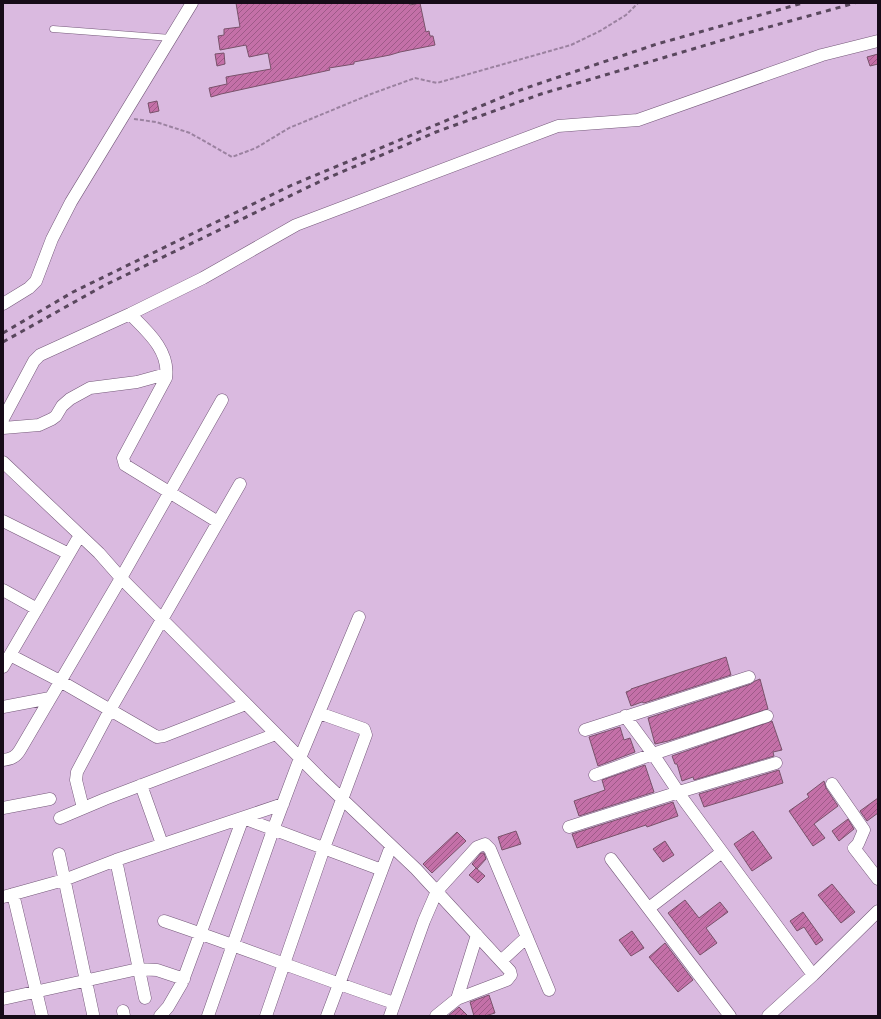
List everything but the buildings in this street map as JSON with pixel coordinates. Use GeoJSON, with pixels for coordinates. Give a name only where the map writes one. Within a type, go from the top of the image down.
{"type":"FeatureCollection","features":[{"type":"Feature","properties":{"kind":"street"},"geometry":{"type":"LineString","coordinates":[[3,304],[29,288],[36,281],[52,239],[71,202],[192,3]]}},
{"type":"Feature","properties":{"kind":"street"},"geometry":{"type":"LineString","coordinates":[[3,419],[34,361],[40,355],[130,314],[203,278],[296,225],[558,126],[638,120],[822,55],[878,41]]}},
{"type":"Feature","properties":{"kind":"street"},"geometry":{"type":"LineString","coordinates":[[130,314],[152,336],[160,348],[165,359],[167,369],[166,378],[123,458],[125,465],[218,522]]}},
{"type":"Feature","properties":{"kind":"street"},"geometry":{"type":"LineString","coordinates":[[3,428],[39,425],[52,420],[62,406],[70,399],[90,388],[137,382],[166,374]]}},
{"type":"Feature","properties":{"kind":"street"},"geometry":{"type":"LineString","coordinates":[[3,760],[11,759],[17,755],[121,578],[222,400]]}},
{"type":"Feature","properties":{"kind":"street"},"geometry":{"type":"LineString","coordinates":[[3,462],[99,553],[121,578],[246,704],[437,891],[510,972],[510,978],[457,999],[436,1016]]}},
{"type":"Feature","properties":{"kind":"street"},"geometry":{"type":"LineString","coordinates":[[83,808],[76,780],[76,772],[240,484]]}},
{"type":"Feature","properties":{"kind":"street"},"geometry":{"type":"LineString","coordinates":[[3,521],[69,554]]}},
{"type":"Feature","properties":{"kind":"street"},"geometry":{"type":"LineString","coordinates":[[3,666],[80,535]]}},
{"type":"Feature","properties":{"kind":"street"},"geometry":{"type":"LineString","coordinates":[[3,590],[37,609]]}},
{"type":"Feature","properties":{"kind":"street"},"geometry":{"type":"LineString","coordinates":[[208,1016],[232,944],[300,758],[359,617]]}},
{"type":"Feature","properties":{"kind":"street"},"geometry":{"type":"LineString","coordinates":[[10,655],[60,681],[157,737],[246,704]]}},
{"type":"Feature","properties":{"kind":"street"},"geometry":{"type":"LineString","coordinates":[[585,730],[750,677]]}},
{"type":"Feature","properties":{"kind":"street"},"geometry":{"type":"LineString","coordinates":[[3,707],[50,698]]}},
{"type":"Feature","properties":{"kind":"street"},"geometry":{"type":"LineString","coordinates":[[266,1016],[324,848],[366,735],[364,729],[319,713]]}},
{"type":"Feature","properties":{"kind":"street"},"geometry":{"type":"LineString","coordinates":[[625,716],[722,852],[813,975]]}},
{"type":"Feature","properties":{"kind":"street"},"geometry":{"type":"LineString","coordinates":[[595,774],[767,716]]}},
{"type":"Feature","properties":{"kind":"street"},"geometry":{"type":"LineString","coordinates":[[60,818],[141,785],[276,734]]}},
{"type":"Feature","properties":{"kind":"street"},"geometry":{"type":"LineString","coordinates":[[569,827],[776,763]]}},
{"type":"Feature","properties":{"kind":"street"},"geometry":{"type":"LineString","coordinates":[[832,784],[864,830],[858,844],[854,848],[878,879]]}},
{"type":"Feature","properties":{"kind":"street"},"geometry":{"type":"LineString","coordinates":[[141,785],[162,844]]}},
{"type":"Feature","properties":{"kind":"street"},"geometry":{"type":"LineString","coordinates":[[3,808],[50,799]]}},
{"type":"Feature","properties":{"kind":"street"},"geometry":{"type":"LineString","coordinates":[[42,1016],[8,896],[64,880],[162,844],[283,804]]}},
{"type":"Feature","properties":{"kind":"street"},"geometry":{"type":"LineString","coordinates":[[242,818],[382,870]]}},
{"type":"Feature","properties":{"kind":"street"},"geometry":{"type":"LineString","coordinates":[[160,1016],[168,1007],[184,979],[242,818]]}},
{"type":"Feature","properties":{"kind":"street"},"geometry":{"type":"LineString","coordinates":[[390,1016],[424,920],[437,891],[477,847],[485,844],[488,846],[549,990]]}},
{"type":"Feature","properties":{"kind":"street"},"geometry":{"type":"LineString","coordinates":[[327,1016],[392,846]]}},
{"type":"Feature","properties":{"kind":"street"},"geometry":{"type":"LineString","coordinates":[[649,908],[722,852]]}},
{"type":"Feature","properties":{"kind":"street"},"geometry":{"type":"LineString","coordinates":[[59,854],[93,1014]]}},
{"type":"Feature","properties":{"kind":"street"},"geometry":{"type":"LineString","coordinates":[[611,859],[730,1016]]}},
{"type":"Feature","properties":{"kind":"street"},"geometry":{"type":"LineString","coordinates":[[116,860],[145,998]]}},
{"type":"Feature","properties":{"kind":"street"},"geometry":{"type":"LineString","coordinates":[[768,1016],[813,975],[878,911]]}},
{"type":"Feature","properties":{"kind":"street"},"geometry":{"type":"LineString","coordinates":[[164,921],[394,1003]]}},
{"type":"Feature","properties":{"kind":"street"},"geometry":{"type":"LineString","coordinates":[[457,999],[477,935]]}},
{"type":"Feature","properties":{"kind":"street"},"geometry":{"type":"LineString","coordinates":[[501,961],[527,937]]}},
{"type":"Feature","properties":{"kind":"street"},"geometry":{"type":"LineString","coordinates":[[3,999],[138,969],[157,970],[184,979]]}},
{"type":"Feature","properties":{"kind":"lane"},"geometry":{"type":"LineString","coordinates":[[53,29],[171,38]]}},
{"type":"Feature","properties":{"kind":"path"},"geometry":{"type":"LineString","coordinates":[[123,118],[156,122],[190,133],[232,157],[256,148],[289,128],[371,94],[415,78],[438,83],[571,44],[600,31],[626,15],[638,3]]}},
{"type":"Feature","properties":{"kind":"railway"},"geometry":{"type":"LineString","coordinates":[[3,333],[73,292],[292,185],[517,91],[657,44],[803,3]]}},
{"type":"Feature","properties":{"kind":"railway"},"geometry":{"type":"LineString","coordinates":[[3,342],[103,286],[325,179],[436,132],[541,94],[740,35],[855,3]]}}]}
